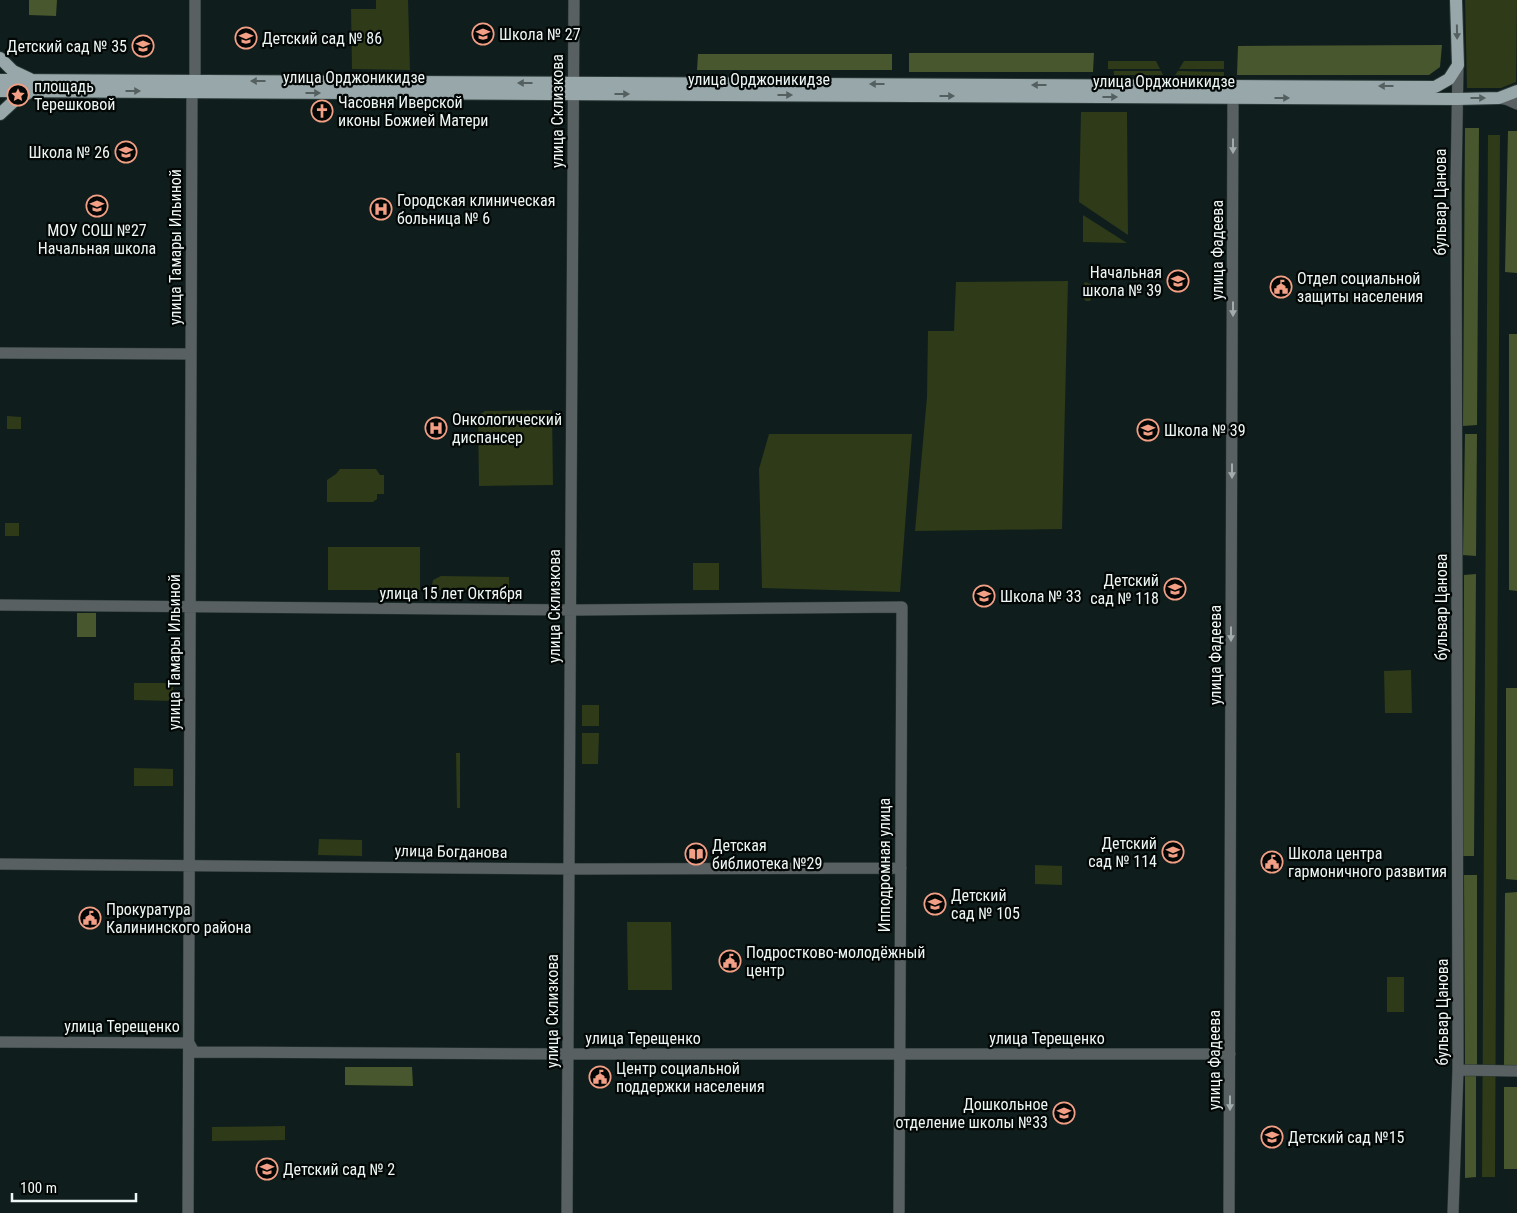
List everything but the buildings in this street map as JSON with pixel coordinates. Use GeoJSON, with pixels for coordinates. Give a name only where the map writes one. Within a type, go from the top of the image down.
{"type":"FeatureCollection","features":[{"type":"Feature","properties":{"kind":"main road","name":"бульвар Цанова"},"geometry":{"type":"LineString","coordinates":[[1456,0],[1458,65]]}},
{"type":"Feature","properties":{"kind":"main road"},"geometry":{"type":"LineString","coordinates":[[0,58],[32,86],[0,114]]}},
{"type":"Feature","properties":{"kind":"main road","name":"улица Орджоникидзе"},"geometry":{"type":"LineString","coordinates":[[574,89],[1088,85],[1435,87],[1449,79],[1458,65]]}},
{"type":"Feature","properties":{"kind":"main road","name":"улица Орджоникидзе"},"geometry":{"type":"LineString","coordinates":[[0,80],[32,86]]}},
{"type":"Feature","properties":{"kind":"main road"},"geometry":{"type":"LineString","coordinates":[[1076,97],[1080,90],[1088,85]]}},
{"type":"Feature","properties":{"kind":"main road","name":"улица Орджоникидзе"},"geometry":{"type":"LineString","coordinates":[[0,91],[32,86],[193,86],[574,89],[1076,97],[1457,98],[1500,98],[1517,91]]}},
{"type":"Feature","properties":{"kind":"street","name":"улица Тамары Ильиной"},"geometry":{"type":"LineString","coordinates":[[188,1213],[191,354],[195,0]]}},
{"type":"Feature","properties":{"kind":"street","name":"улица Склизкова"},"geometry":{"type":"LineString","coordinates":[[567,1213],[574,0]]}},
{"type":"Feature","properties":{"kind":"street","name":"бульвар Цанова"},"geometry":{"type":"LineString","coordinates":[[1453,1213],[1458,1070],[1458,65]]}},
{"type":"Feature","properties":{"kind":"street","name":"улица Фадеева"},"geometry":{"type":"LineString","coordinates":[[1229,1213],[1234,97]]}},
{"type":"Feature","properties":{"kind":"street"},"geometry":{"type":"LineString","coordinates":[[1500,98],[1517,104]]}},
{"type":"Feature","properties":{"kind":"street"},"geometry":{"type":"LineString","coordinates":[[0,353],[191,354]]}},
{"type":"Feature","properties":{"kind":"street","name":"улица 15 лет Октября"},"geometry":{"type":"LineString","coordinates":[[0,605],[571,610],[902,606]]}},
{"type":"Feature","properties":{"kind":"street","name":"Ипподромная улица"},"geometry":{"type":"LineString","coordinates":[[899,1213],[902,606]]}},
{"type":"Feature","properties":{"kind":"street","name":"улица Богданова"},"geometry":{"type":"LineString","coordinates":[[0,864],[569,869],[901,868]]}},
{"type":"Feature","properties":{"kind":"street","name":"улица Терещенко"},"geometry":{"type":"LineString","coordinates":[[0,1042],[189,1043],[194,1052],[900,1055],[1230,1054]]}},
{"type":"Feature","properties":{"kind":"street"},"geometry":{"type":"LineString","coordinates":[[1458,1070],[1517,1071]]}},
{"type":"Feature","properties":{"kind":"green space"},"geometry":{"type":"Polygon","coordinates":[[[29,0],[57,0],[56,16],[29,15],[29,0]]]}},
{"type":"Feature","properties":{"kind":"green space"},"geometry":{"type":"Polygon","coordinates":[[[376,0],[408,0],[410,70],[352,69],[351,9],[376,9],[376,0]]]}},
{"type":"Feature","properties":{"kind":"green space"},"geometry":{"type":"Polygon","coordinates":[[[1465,0],[1517,0],[1516,82],[1501,88],[1467,88],[1465,0]]]}},
{"type":"Feature","properties":{"kind":"green space"},"geometry":{"type":"Polygon","coordinates":[[[1442,45],[1440,67],[1429,75],[1237,75],[1238,46],[1442,45]]]}},
{"type":"Feature","properties":{"kind":"green space"},"geometry":{"type":"Polygon","coordinates":[[[909,53],[1094,53],[1093,72],[909,72],[909,53]]]}},
{"type":"Feature","properties":{"kind":"green space"},"geometry":{"type":"Polygon","coordinates":[[[698,54],[892,54],[892,70],[697,70],[698,54]]]}},
{"type":"Feature","properties":{"kind":"green space"},"geometry":{"type":"Polygon","coordinates":[[[1108,61],[1156,61],[1160,69],[1108,69],[1108,61]]]}},
{"type":"Feature","properties":{"kind":"green space"},"geometry":{"type":"Polygon","coordinates":[[[1184,61],[1224,61],[1224,69],[1179,69],[1184,61]]]}},
{"type":"Feature","properties":{"kind":"green space"},"geometry":{"type":"Polygon","coordinates":[[[1114,71],[1161,71],[1163,75],[1114,75],[1114,71]]]}},
{"type":"Feature","properties":{"kind":"green space"},"geometry":{"type":"Polygon","coordinates":[[[1178,71],[1224,72],[1224,76],[1175,75],[1178,71]]]}},
{"type":"Feature","properties":{"kind":"green space"},"geometry":{"type":"Polygon","coordinates":[[[1081,112],[1127,112],[1128,235],[1079,202],[1081,112]]]}},
{"type":"Feature","properties":{"kind":"green space"},"geometry":{"type":"Polygon","coordinates":[[[1465,128],[1479,128],[1477,425],[1463,426],[1465,128]]]}},
{"type":"Feature","properties":{"kind":"green space"},"geometry":{"type":"Polygon","coordinates":[[[1508,131],[1517,131],[1517,273],[1505,272],[1508,131]]]}},
{"type":"Feature","properties":{"kind":"green space"},"geometry":{"type":"Polygon","coordinates":[[[1488,135],[1500,135],[1495,1177],[1482,1177],[1488,135]]]}},
{"type":"Feature","properties":{"kind":"green space"},"geometry":{"type":"Polygon","coordinates":[[[1083,215],[1127,243],[1083,242],[1083,215]]]}},
{"type":"Feature","properties":{"kind":"green space"},"geometry":{"type":"Polygon","coordinates":[[[1068,281],[1062,529],[915,531],[927,397],[928,331],[954,331],[956,282],[1068,281]]]}},
{"type":"Feature","properties":{"kind":"green space"},"geometry":{"type":"Polygon","coordinates":[[[1085,282],[1091,284],[1090,301],[1084,299],[1085,282]]]}},
{"type":"Feature","properties":{"kind":"green space"},"geometry":{"type":"Polygon","coordinates":[[[1509,334],[1517,334],[1517,591],[1509,590],[1509,334]]]}},
{"type":"Feature","properties":{"kind":"green space"},"geometry":{"type":"Polygon","coordinates":[[[552,410],[553,485],[479,486],[478,416],[485,411],[552,410]]]}},
{"type":"Feature","properties":{"kind":"green space"},"geometry":{"type":"Polygon","coordinates":[[[7,416],[21,417],[21,429],[7,429],[7,416]]]}},
{"type":"Feature","properties":{"kind":"green space"},"geometry":{"type":"Polygon","coordinates":[[[769,434],[912,434],[900,592],[762,588],[759,469],[769,434]]]}},
{"type":"Feature","properties":{"kind":"green space"},"geometry":{"type":"Polygon","coordinates":[[[1465,434],[1477,434],[1476,556],[1463,555],[1465,434]]]}},
{"type":"Feature","properties":{"kind":"green space"},"geometry":{"type":"Polygon","coordinates":[[[340,469],[376,469],[380,475],[384,475],[384,494],[377,494],[377,499],[373,502],[327,502],[327,480],[340,469]]]}},
{"type":"Feature","properties":{"kind":"green space"},"geometry":{"type":"Polygon","coordinates":[[[5,523],[19,523],[19,536],[5,536],[5,523]]]}},
{"type":"Feature","properties":{"kind":"green space"},"geometry":{"type":"Polygon","coordinates":[[[328,547],[420,547],[420,590],[328,590],[328,547]]]}},
{"type":"Feature","properties":{"kind":"green space"},"geometry":{"type":"Polygon","coordinates":[[[693,563],[719,563],[719,590],[693,590],[693,563]]]}},
{"type":"Feature","properties":{"kind":"green space"},"geometry":{"type":"Polygon","coordinates":[[[1476,574],[1474,856],[1463,856],[1464,575],[1476,574]]]}},
{"type":"Feature","properties":{"kind":"green space"},"geometry":{"type":"Polygon","coordinates":[[[441,576],[509,577],[509,591],[431,590],[433,580],[441,576]]]}},
{"type":"Feature","properties":{"kind":"green space"},"geometry":{"type":"Polygon","coordinates":[[[77,613],[96,613],[96,637],[77,637],[77,613]]]}},
{"type":"Feature","properties":{"kind":"green space"},"geometry":{"type":"Polygon","coordinates":[[[1411,670],[1412,713],[1385,713],[1384,671],[1411,670]]]}},
{"type":"Feature","properties":{"kind":"green space"},"geometry":{"type":"Polygon","coordinates":[[[134,683],[173,683],[173,701],[134,700],[134,683]]]}},
{"type":"Feature","properties":{"kind":"green space"},"geometry":{"type":"Polygon","coordinates":[[[1506,688],[1517,688],[1517,880],[1506,879],[1506,688]]]}},
{"type":"Feature","properties":{"kind":"green space"},"geometry":{"type":"Polygon","coordinates":[[[582,705],[599,705],[599,726],[582,726],[582,705]]]}},
{"type":"Feature","properties":{"kind":"green space"},"geometry":{"type":"Polygon","coordinates":[[[582,733],[599,733],[598,764],[582,764],[582,733]]]}},
{"type":"Feature","properties":{"kind":"green space"},"geometry":{"type":"Polygon","coordinates":[[[456,753],[460,753],[460,808],[457,808],[456,753]]]}},
{"type":"Feature","properties":{"kind":"green space"},"geometry":{"type":"Polygon","coordinates":[[[134,768],[173,769],[173,786],[134,786],[134,768]]]}},
{"type":"Feature","properties":{"kind":"green space"},"geometry":{"type":"Polygon","coordinates":[[[319,839],[362,840],[362,856],[318,855],[319,839]]]}},
{"type":"Feature","properties":{"kind":"green space"},"geometry":{"type":"Polygon","coordinates":[[[1035,865],[1062,866],[1062,885],[1035,884],[1035,865]]]}},
{"type":"Feature","properties":{"kind":"green space"},"geometry":{"type":"Polygon","coordinates":[[[1464,875],[1477,875],[1477,1065],[1465,1065],[1464,875]]]}},
{"type":"Feature","properties":{"kind":"green space"},"geometry":{"type":"Polygon","coordinates":[[[1517,892],[1517,1065],[1504,1065],[1505,893],[1517,892]]]}},
{"type":"Feature","properties":{"kind":"green space"},"geometry":{"type":"Polygon","coordinates":[[[627,922],[671,922],[672,990],[628,990],[627,922]]]}},
{"type":"Feature","properties":{"kind":"green space"},"geometry":{"type":"Polygon","coordinates":[[[1387,977],[1404,977],[1404,1012],[1387,1012],[1387,977]]]}},
{"type":"Feature","properties":{"kind":"green space"},"geometry":{"type":"Polygon","coordinates":[[[345,1067],[412,1067],[413,1086],[345,1085],[345,1067]]]}},
{"type":"Feature","properties":{"kind":"green space"},"geometry":{"type":"Polygon","coordinates":[[[1465,1076],[1476,1076],[1476,1177],[1465,1178],[1465,1076]]]}},
{"type":"Feature","properties":{"kind":"green space"},"geometry":{"type":"Polygon","coordinates":[[[1504,1087],[1517,1087],[1517,1169],[1504,1169],[1504,1087]]]}},
{"type":"Feature","properties":{"kind":"green space"},"geometry":{"type":"Polygon","coordinates":[[[285,1126],[285,1140],[212,1141],[212,1127],[285,1126]]]}},
{"type":"Feature","properties":{"kind":"place","name":"Школа № 27"},"geometry":{"type":"Point","coordinates":[483,34]}},
{"type":"Feature","properties":{"kind":"place","name":"Детский сад № 86"},"geometry":{"type":"Point","coordinates":[246,38]}},
{"type":"Feature","properties":{"kind":"place","name":"Детский сад № 35"},"geometry":{"type":"Point","coordinates":[143,46]}},
{"type":"Feature","properties":{"kind":"place","name":"площадь Терешковой"},"geometry":{"type":"Point","coordinates":[18,95]}},
{"type":"Feature","properties":{"kind":"place","name":"Часовня Иверской иконы Божией Матери"},"geometry":{"type":"Point","coordinates":[322,111]}},
{"type":"Feature","properties":{"kind":"place","name":"Школа № 26"},"geometry":{"type":"Point","coordinates":[126,152]}},
{"type":"Feature","properties":{"kind":"place","name":"МОУ СОШ №27 Начальная школа"},"geometry":{"type":"Point","coordinates":[97,206]}},
{"type":"Feature","properties":{"kind":"place","name":"Городская клиническая больница № 6"},"geometry":{"type":"Point","coordinates":[381,209]}},
{"type":"Feature","properties":{"kind":"place","name":"Начальная школа № 39"},"geometry":{"type":"Point","coordinates":[1178,281]}},
{"type":"Feature","properties":{"kind":"place","name":"Отдел социальной защиты населения"},"geometry":{"type":"Point","coordinates":[1281,287]}},
{"type":"Feature","properties":{"kind":"place","name":"Онкологический диспансер"},"geometry":{"type":"Point","coordinates":[436,428]}},
{"type":"Feature","properties":{"kind":"place","name":"Школа № 39"},"geometry":{"type":"Point","coordinates":[1148,430]}},
{"type":"Feature","properties":{"kind":"place","name":"Детский сад № 118"},"geometry":{"type":"Point","coordinates":[1175,589]}},
{"type":"Feature","properties":{"kind":"place","name":"Школа № 33"},"geometry":{"type":"Point","coordinates":[984,596]}},
{"type":"Feature","properties":{"kind":"place","name":"Детский сад № 114"},"geometry":{"type":"Point","coordinates":[1173,852]}},
{"type":"Feature","properties":{"kind":"place","name":"Детская библиотека №29"},"geometry":{"type":"Point","coordinates":[696,854]}},
{"type":"Feature","properties":{"kind":"place","name":"Школа центра гармоничного развития"},"geometry":{"type":"Point","coordinates":[1272,862]}},
{"type":"Feature","properties":{"kind":"place","name":"Детский сад № 105"},"geometry":{"type":"Point","coordinates":[935,904]}},
{"type":"Feature","properties":{"kind":"place","name":"Прокуратура Калининского района"},"geometry":{"type":"Point","coordinates":[90,918]}},
{"type":"Feature","properties":{"kind":"place","name":"Подростково-молодёжный центр"},"geometry":{"type":"Point","coordinates":[730,961]}},
{"type":"Feature","properties":{"kind":"place","name":"Центр социальной поддержки населения"},"geometry":{"type":"Point","coordinates":[600,1077]}},
{"type":"Feature","properties":{"kind":"place","name":"Дошкольное отделение школы №33"},"geometry":{"type":"Point","coordinates":[1064,1113]}},
{"type":"Feature","properties":{"kind":"place","name":"Детский сад №15"},"geometry":{"type":"Point","coordinates":[1272,1137]}},
{"type":"Feature","properties":{"kind":"place","name":"Детский сад № 2"},"geometry":{"type":"Point","coordinates":[267,1169]}}]}
